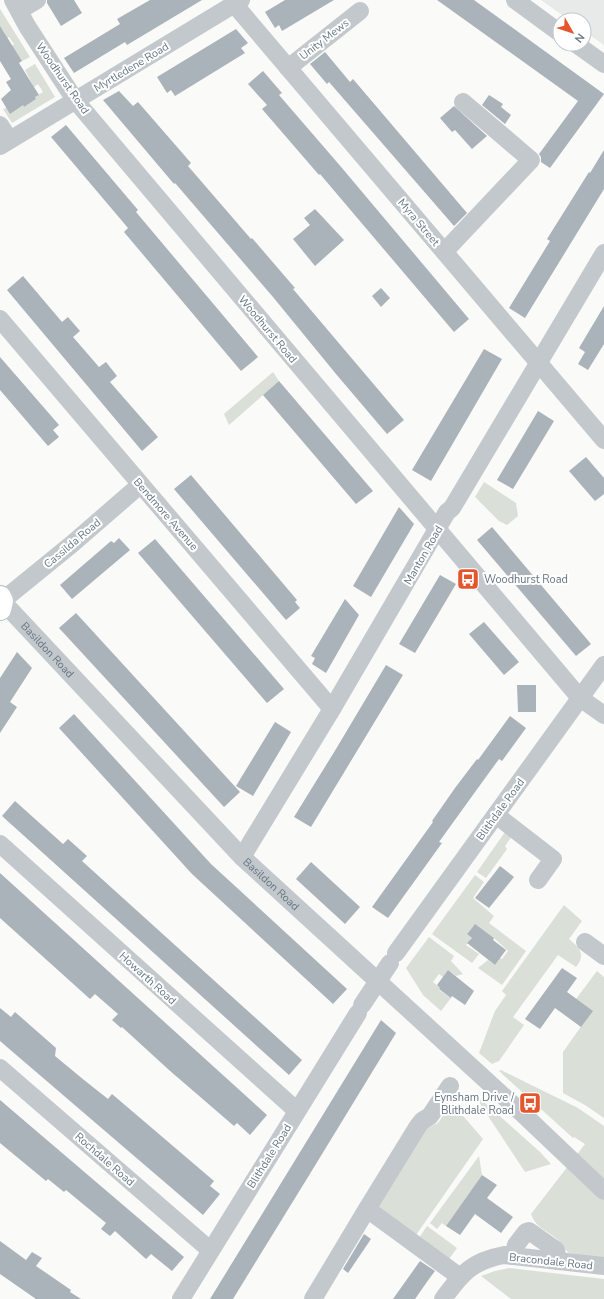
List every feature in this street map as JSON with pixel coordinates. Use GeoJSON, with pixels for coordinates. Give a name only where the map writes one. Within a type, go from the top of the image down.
{"type":"FeatureCollection","features":[{"type":"Feature","properties":{"kind":"street"},"geometry":{"type":"LineString","coordinates":[[17,5],[37,0]]}},
{"type":"Feature","properties":{"kind":"street"},"geometry":{"type":"LineString","coordinates":[[515,0],[552,27]]}},
{"type":"Feature","properties":{"kind":"street","name":"Myra Street"},"geometry":{"type":"LineString","coordinates":[[237,2],[288,68],[604,440]]}},
{"type":"Feature","properties":{"kind":"street","name":"Myrtledene Road"},"geometry":{"type":"LineString","coordinates":[[3,137],[75,100],[237,2]]}},
{"type":"Feature","properties":{"kind":"street","name":"Woodhurst Road"},"geometry":{"type":"LineString","coordinates":[[17,5],[27,26],[75,100],[580,698],[604,715]]}},
{"type":"Feature","properties":{"kind":"street","name":"Unity Mews"},"geometry":{"type":"LineString","coordinates":[[288,68],[360,11]]}},
{"type":"Feature","properties":{"kind":"street"},"geometry":{"type":"LineString","coordinates":[[587,52],[604,64]]}},
{"type":"Feature","properties":{"kind":"street"},"geometry":{"type":"LineString","coordinates":[[445,251],[531,160],[463,102]]}},
{"type":"Feature","properties":{"kind":"street","name":"Manton Road"},"geometry":{"type":"LineString","coordinates":[[242,858],[332,710],[604,253]]}},
{"type":"Feature","properties":{"kind":"street","name":"Bendmore Avenue"},"geometry":{"type":"LineString","coordinates":[[0,319],[332,710]]}},
{"type":"Feature","properties":{"kind":"street","name":"Cassilda Road"},"geometry":{"type":"LineString","coordinates":[[1,602],[72,544],[140,485]]}},
{"type":"Feature","properties":{"kind":"street","name":"Basildon Road"},"geometry":{"type":"LineString","coordinates":[[1,602],[242,858],[604,1191]]}},
{"type":"Feature","properties":{"kind":"street","name":"Blithdale Road"},"geometry":{"type":"LineString","coordinates":[[181,1299],[377,981],[604,665]]}},
{"type":"Feature","properties":{"kind":"street"},"geometry":{"type":"LineString","coordinates":[[496,815],[553,859],[538,880]]}},
{"type":"Feature","properties":{"kind":"street","name":"Howarth Road"},"geometry":{"type":"LineString","coordinates":[[0,844],[297,1112]]}},
{"type":"Feature","properties":{"kind":"street","name":"Rochdale Road"},"geometry":{"type":"LineString","coordinates":[[0,1068],[210,1250]]}},
{"type":"Feature","properties":{"kind":"street"},"geometry":{"type":"LineString","coordinates":[[313,1299],[418,1126],[422,1121],[430,1116],[450,1086]]}},
{"type":"Feature","properties":{"kind":"street"},"geometry":{"type":"LineString","coordinates":[[367,1209],[460,1277]]}},
{"type":"Feature","properties":{"kind":"street"},"geometry":{"type":"LineString","coordinates":[[513,1256],[516,1246],[526,1232],[529,1231],[556,1250],[558,1261]]}},
{"type":"Feature","properties":{"kind":"street","name":"Bracondale Road"},"geometry":{"type":"LineString","coordinates":[[443,1299],[460,1277],[477,1263],[489,1258],[504,1255],[604,1266]]}},
{"type":"Feature","properties":{"kind":"shaded area"},"geometry":{"type":"Polygon","coordinates":[[[541,0],[604,0],[604,45],[592,37],[592,12],[558,12],[541,0]]]}},
{"type":"Feature","properties":{"kind":"shaded area"},"geometry":{"type":"Polygon","coordinates":[[[0,9],[30,57],[22,61],[12,46],[14,44],[9,37],[7,38],[3,30],[0,32],[0,9]]]}},
{"type":"Feature","properties":{"kind":"shaded area"},"geometry":{"type":"Polygon","coordinates":[[[35,64],[55,97],[12,123],[3,109],[22,103],[24,107],[43,92],[38,84],[34,87],[25,70],[35,64]]]}},
{"type":"Feature","properties":{"kind":"shaded area"},"geometry":{"type":"Polygon","coordinates":[[[273,372],[279,381],[229,425],[224,414],[273,372]]]}},
{"type":"Feature","properties":{"kind":"shaded area"},"geometry":{"type":"Polygon","coordinates":[[[484,482],[516,503],[518,516],[507,525],[499,521],[475,497],[484,482]]]}},
{"type":"Feature","properties":{"kind":"shaded area"},"geometry":{"type":"Polygon","coordinates":[[[505,832],[512,836],[505,846],[507,849],[486,878],[477,872],[505,832]]]}},
{"type":"Feature","properties":{"kind":"shaded area"},"geometry":{"type":"Polygon","coordinates":[[[475,875],[484,882],[473,898],[494,916],[489,923],[526,951],[502,985],[478,968],[488,960],[495,965],[508,951],[494,938],[483,930],[481,932],[473,926],[467,934],[472,938],[466,945],[479,954],[472,963],[432,934],[475,875]]]}},
{"type":"Feature","properties":{"kind":"shaded area"},"geometry":{"type":"Polygon","coordinates":[[[564,905],[582,921],[569,939],[579,949],[581,959],[576,967],[558,955],[513,1017],[524,1025],[499,1061],[492,1064],[479,1053],[495,1011],[506,995],[502,991],[564,905]]]}},
{"type":"Feature","properties":{"kind":"shaded area"},"geometry":{"type":"Polygon","coordinates":[[[429,937],[454,956],[451,961],[463,974],[456,976],[448,970],[443,977],[439,974],[433,982],[440,988],[439,990],[451,998],[441,1011],[423,995],[406,968],[429,937]]]}},
{"type":"Feature","properties":{"kind":"shaded area"},"geometry":{"type":"Polygon","coordinates":[[[597,971],[604,977],[604,1118],[585,1105],[563,1093],[563,1052],[592,1011],[576,999],[597,971]]]}},
{"type":"Feature","properties":{"kind":"shaded area"},"geometry":{"type":"Polygon","coordinates":[[[501,1070],[578,1108],[604,1126],[604,1259],[569,1253],[555,1237],[539,1226],[533,1219],[531,1214],[585,1144],[574,1137],[573,1138],[499,1071],[501,1070]]]}},
{"type":"Feature","properties":{"kind":"shaded area"},"geometry":{"type":"Polygon","coordinates":[[[476,1095],[540,1152],[551,1164],[525,1172],[475,1096],[476,1095]]]}},
{"type":"Feature","properties":{"kind":"shaded area"},"geometry":{"type":"Polygon","coordinates":[[[452,1103],[483,1139],[416,1235],[379,1208],[378,1203],[423,1130],[438,1123],[452,1103]]]}},
{"type":"Feature","properties":{"kind":"shaded area"},"geometry":{"type":"Polygon","coordinates":[[[479,1156],[482,1175],[446,1226],[442,1223],[437,1229],[430,1223],[479,1156]]]}},
{"type":"Feature","properties":{"kind":"shaded area"},"geometry":{"type":"Polygon","coordinates":[[[427,1226],[457,1248],[449,1259],[419,1238],[427,1226]]]}},
{"type":"Feature","properties":{"kind":"shaded area"},"geometry":{"type":"Polygon","coordinates":[[[509,1268],[604,1279],[604,1299],[511,1299],[481,1276],[509,1268]]]}},
{"type":"Feature","properties":{"kind":"building"},"geometry":{"type":"Polygon","coordinates":[[[47,0],[74,0],[82,13],[61,26],[47,3],[47,0]]]}},
{"type":"Feature","properties":{"kind":"building"},"geometry":{"type":"Polygon","coordinates":[[[150,0],[202,0],[127,45],[125,42],[74,73],[64,58],[120,24],[117,19],[150,0]]]}},
{"type":"Feature","properties":{"kind":"building"},"geometry":{"type":"Polygon","coordinates":[[[285,0],[334,0],[282,31],[279,25],[275,28],[265,12],[285,0]]]}},
{"type":"Feature","properties":{"kind":"building"},"geometry":{"type":"Polygon","coordinates":[[[437,0],[474,0],[604,94],[550,168],[541,162],[541,157],[539,154],[578,101],[437,0]]]}},
{"type":"Feature","properties":{"kind":"building"},"geometry":{"type":"Polygon","coordinates":[[[0,26],[22,61],[19,63],[39,95],[35,97],[36,99],[24,107],[23,105],[10,114],[1,99],[11,90],[6,82],[11,79],[0,61],[0,26]]]}},
{"type":"Feature","properties":{"kind":"building"},"geometry":{"type":"Polygon","coordinates":[[[236,29],[248,43],[241,48],[245,53],[175,96],[171,90],[167,93],[157,77],[236,29]]]}},
{"type":"Feature","properties":{"kind":"building"},"geometry":{"type":"Polygon","coordinates":[[[325,52],[350,82],[353,79],[467,213],[454,226],[329,82],[327,84],[310,64],[325,52]]]}},
{"type":"Feature","properties":{"kind":"building"},"geometry":{"type":"Polygon","coordinates":[[[263,71],[282,93],[279,95],[469,319],[454,332],[320,174],[319,175],[262,109],[267,105],[248,84],[263,71]]]}},
{"type":"Feature","properties":{"kind":"building"},"geometry":{"type":"Polygon","coordinates":[[[119,91],[133,106],[138,102],[191,163],[188,166],[295,288],[293,289],[404,420],[387,434],[273,297],[103,100],[119,91]]]}},
{"type":"Feature","properties":{"kind":"building"},"geometry":{"type":"Polygon","coordinates":[[[489,95],[503,104],[501,107],[511,115],[505,124],[482,105],[489,95]]]}},
{"type":"Feature","properties":{"kind":"building"},"geometry":{"type":"Polygon","coordinates":[[[454,106],[487,136],[472,149],[455,130],[452,132],[440,118],[454,106]]]}},
{"type":"Feature","properties":{"kind":"building"},"geometry":{"type":"Polygon","coordinates":[[[66,125],[138,210],[136,212],[258,357],[241,371],[124,232],[128,228],[51,137],[66,125]]]}},
{"type":"Feature","properties":{"kind":"building"},"geometry":{"type":"Polygon","coordinates":[[[604,150],[604,189],[525,318],[509,308],[550,241],[547,239],[604,150]]]}},
{"type":"Feature","properties":{"kind":"building"},"geometry":{"type":"Polygon","coordinates":[[[315,209],[344,240],[315,266],[293,239],[310,225],[304,218],[315,209]]]}},
{"type":"Feature","properties":{"kind":"building"},"geometry":{"type":"Polygon","coordinates":[[[23,276],[62,322],[68,317],[80,331],[73,337],[99,367],[106,362],[117,376],[110,382],[158,437],[142,451],[7,290],[23,276]]]}},
{"type":"Feature","properties":{"kind":"building"},"geometry":{"type":"Polygon","coordinates":[[[381,288],[390,298],[381,307],[372,296],[381,288]]]}},
{"type":"Feature","properties":{"kind":"building"},"geometry":{"type":"Polygon","coordinates":[[[604,306],[604,344],[588,370],[578,364],[585,352],[579,348],[604,306]]]}},
{"type":"Feature","properties":{"kind":"building"},"geometry":{"type":"Polygon","coordinates":[[[484,349],[502,359],[431,481],[412,470],[484,349]]]}},
{"type":"Feature","properties":{"kind":"building"},"geometry":{"type":"Polygon","coordinates":[[[0,357],[59,425],[53,430],[59,437],[48,446],[0,390],[0,357]]]}},
{"type":"Feature","properties":{"kind":"building"},"geometry":{"type":"Polygon","coordinates":[[[279,381],[373,491],[356,504],[263,395],[279,381]]]}},
{"type":"Feature","properties":{"kind":"building"},"geometry":{"type":"Polygon","coordinates":[[[538,411],[554,421],[513,489],[497,480],[538,411]]]}},
{"type":"Feature","properties":{"kind":"building"},"geometry":{"type":"Polygon","coordinates":[[[586,457],[604,478],[604,494],[595,501],[569,471],[586,457]]]}},
{"type":"Feature","properties":{"kind":"building"},"geometry":{"type":"Polygon","coordinates":[[[191,475],[297,600],[295,602],[300,608],[286,620],[174,489],[191,475]]]}},
{"type":"Feature","properties":{"kind":"building"},"geometry":{"type":"Polygon","coordinates":[[[399,507],[414,524],[371,597],[353,586],[399,507]]]}},
{"type":"Feature","properties":{"kind":"building"},"geometry":{"type":"Polygon","coordinates":[[[492,527],[591,644],[576,656],[477,540],[492,527]]]}},
{"type":"Feature","properties":{"kind":"building"},"geometry":{"type":"Polygon","coordinates":[[[119,538],[130,550],[72,599],[60,585],[111,541],[114,543],[119,538]]]}},
{"type":"Feature","properties":{"kind":"building"},"geometry":{"type":"Polygon","coordinates":[[[155,539],[284,689],[267,703],[138,553],[155,539]]]}},
{"type":"Feature","properties":{"kind":"building"},"geometry":{"type":"Polygon","coordinates":[[[440,575],[456,584],[415,653],[399,644],[440,575]]]}},
{"type":"Feature","properties":{"kind":"building"},"geometry":{"type":"Polygon","coordinates":[[[345,599],[359,615],[326,673],[312,664],[315,658],[311,656],[345,599]]]}},
{"type":"Feature","properties":{"kind":"building"},"geometry":{"type":"Polygon","coordinates":[[[76,613],[240,792],[224,807],[59,628],[76,613]]]}},
{"type":"Feature","properties":{"kind":"building"},"geometry":{"type":"Polygon","coordinates":[[[484,622],[519,662],[504,675],[469,634],[484,622]]]}},
{"type":"Feature","properties":{"kind":"building"},"geometry":{"type":"Polygon","coordinates":[[[17,652],[32,668],[10,702],[17,707],[0,733],[0,678],[17,652]]]}},
{"type":"Feature","properties":{"kind":"building"},"geometry":{"type":"Polygon","coordinates":[[[386,665],[403,675],[311,827],[294,817],[386,665]]]}},
{"type":"Feature","properties":{"kind":"building"},"geometry":{"type":"Polygon","coordinates":[[[517,685],[536,685],[536,712],[518,712],[517,685]]]}},
{"type":"Feature","properties":{"kind":"building"},"geometry":{"type":"Polygon","coordinates":[[[74,714],[211,864],[347,989],[333,1004],[192,874],[59,728],[74,714]]]}},
{"type":"Feature","properties":{"kind":"building"},"geometry":{"type":"Polygon","coordinates":[[[510,716],[526,728],[502,761],[499,759],[439,842],[442,843],[388,918],[372,907],[433,822],[432,821],[455,788],[477,759],[478,760],[510,716]]]}},
{"type":"Feature","properties":{"kind":"building"},"geometry":{"type":"Polygon","coordinates":[[[275,722],[291,732],[253,796],[236,786],[275,722]]]}},
{"type":"Feature","properties":{"kind":"building"},"geometry":{"type":"Polygon","coordinates":[[[15,801],[63,844],[68,839],[87,856],[82,861],[302,1060],[289,1075],[2,816],[15,801]]]}},
{"type":"Feature","properties":{"kind":"building"},"geometry":{"type":"Polygon","coordinates":[[[311,862],[360,907],[345,924],[296,879],[311,862]]]}},
{"type":"Feature","properties":{"kind":"building"},"geometry":{"type":"Polygon","coordinates":[[[500,866],[514,877],[489,908],[475,898],[500,866]]]}},
{"type":"Feature","properties":{"kind":"building"},"geometry":{"type":"Polygon","coordinates":[[[0,873],[267,1115],[250,1135],[237,1123],[234,1126],[122,1027],[121,1028],[112,1020],[118,1014],[95,994],[90,999],[0,918],[0,873]]]}},
{"type":"Feature","properties":{"kind":"building"},"geometry":{"type":"Polygon","coordinates":[[[475,924],[494,938],[493,940],[506,950],[495,965],[467,943],[472,938],[467,934],[475,924]]]}},
{"type":"Feature","properties":{"kind":"building"},"geometry":{"type":"Polygon","coordinates":[[[562,968],[577,978],[567,992],[593,1011],[581,1027],[555,1008],[540,1029],[525,1019],[562,968]]]}},
{"type":"Feature","properties":{"kind":"building"},"geometry":{"type":"Polygon","coordinates":[[[448,970],[474,991],[465,1005],[452,996],[451,998],[439,989],[440,988],[437,985],[448,970]]]}},
{"type":"Feature","properties":{"kind":"building"},"geometry":{"type":"Polygon","coordinates":[[[0,1008],[11,1017],[15,1012],[56,1048],[55,1056],[108,1099],[112,1094],[214,1181],[210,1186],[220,1194],[203,1215],[0,1041],[0,1008]]]}},
{"type":"Feature","properties":{"kind":"building"},"geometry":{"type":"Polygon","coordinates":[[[381,1020],[396,1033],[308,1177],[233,1299],[210,1299],[381,1020]]]}},
{"type":"Feature","properties":{"kind":"building"},"geometry":{"type":"Polygon","coordinates":[[[0,1100],[184,1257],[172,1271],[151,1254],[146,1259],[115,1231],[110,1236],[101,1229],[106,1223],[66,1190],[64,1192],[48,1179],[46,1181],[0,1143],[0,1100]]]}},
{"type":"Feature","properties":{"kind":"building"},"geometry":{"type":"Polygon","coordinates":[[[482,1175],[497,1185],[487,1198],[513,1217],[501,1233],[475,1214],[460,1235],[446,1226],[482,1175]]]}},
{"type":"Feature","properties":{"kind":"building"},"geometry":{"type":"Polygon","coordinates":[[[364,1234],[371,1239],[348,1273],[343,1269],[364,1234]]]}},
{"type":"Feature","properties":{"kind":"building"},"geometry":{"type":"Polygon","coordinates":[[[0,1241],[26,1260],[32,1252],[42,1258],[36,1266],[71,1290],[70,1292],[81,1299],[36,1299],[0,1274],[0,1241]]]}},
{"type":"Feature","properties":{"kind":"building"},"geometry":{"type":"Polygon","coordinates":[[[420,1261],[435,1271],[415,1299],[393,1299],[420,1261]]]}},
{"type":"Feature","properties":{"kind":"place","name":"Woodhurst Road"},"geometry":{"type":"Point","coordinates":[468,579]}},
{"type":"Feature","properties":{"kind":"place","name":"Eynsham Drive / Blithdale Road"},"geometry":{"type":"Point","coordinates":[530,1103]}}]}
